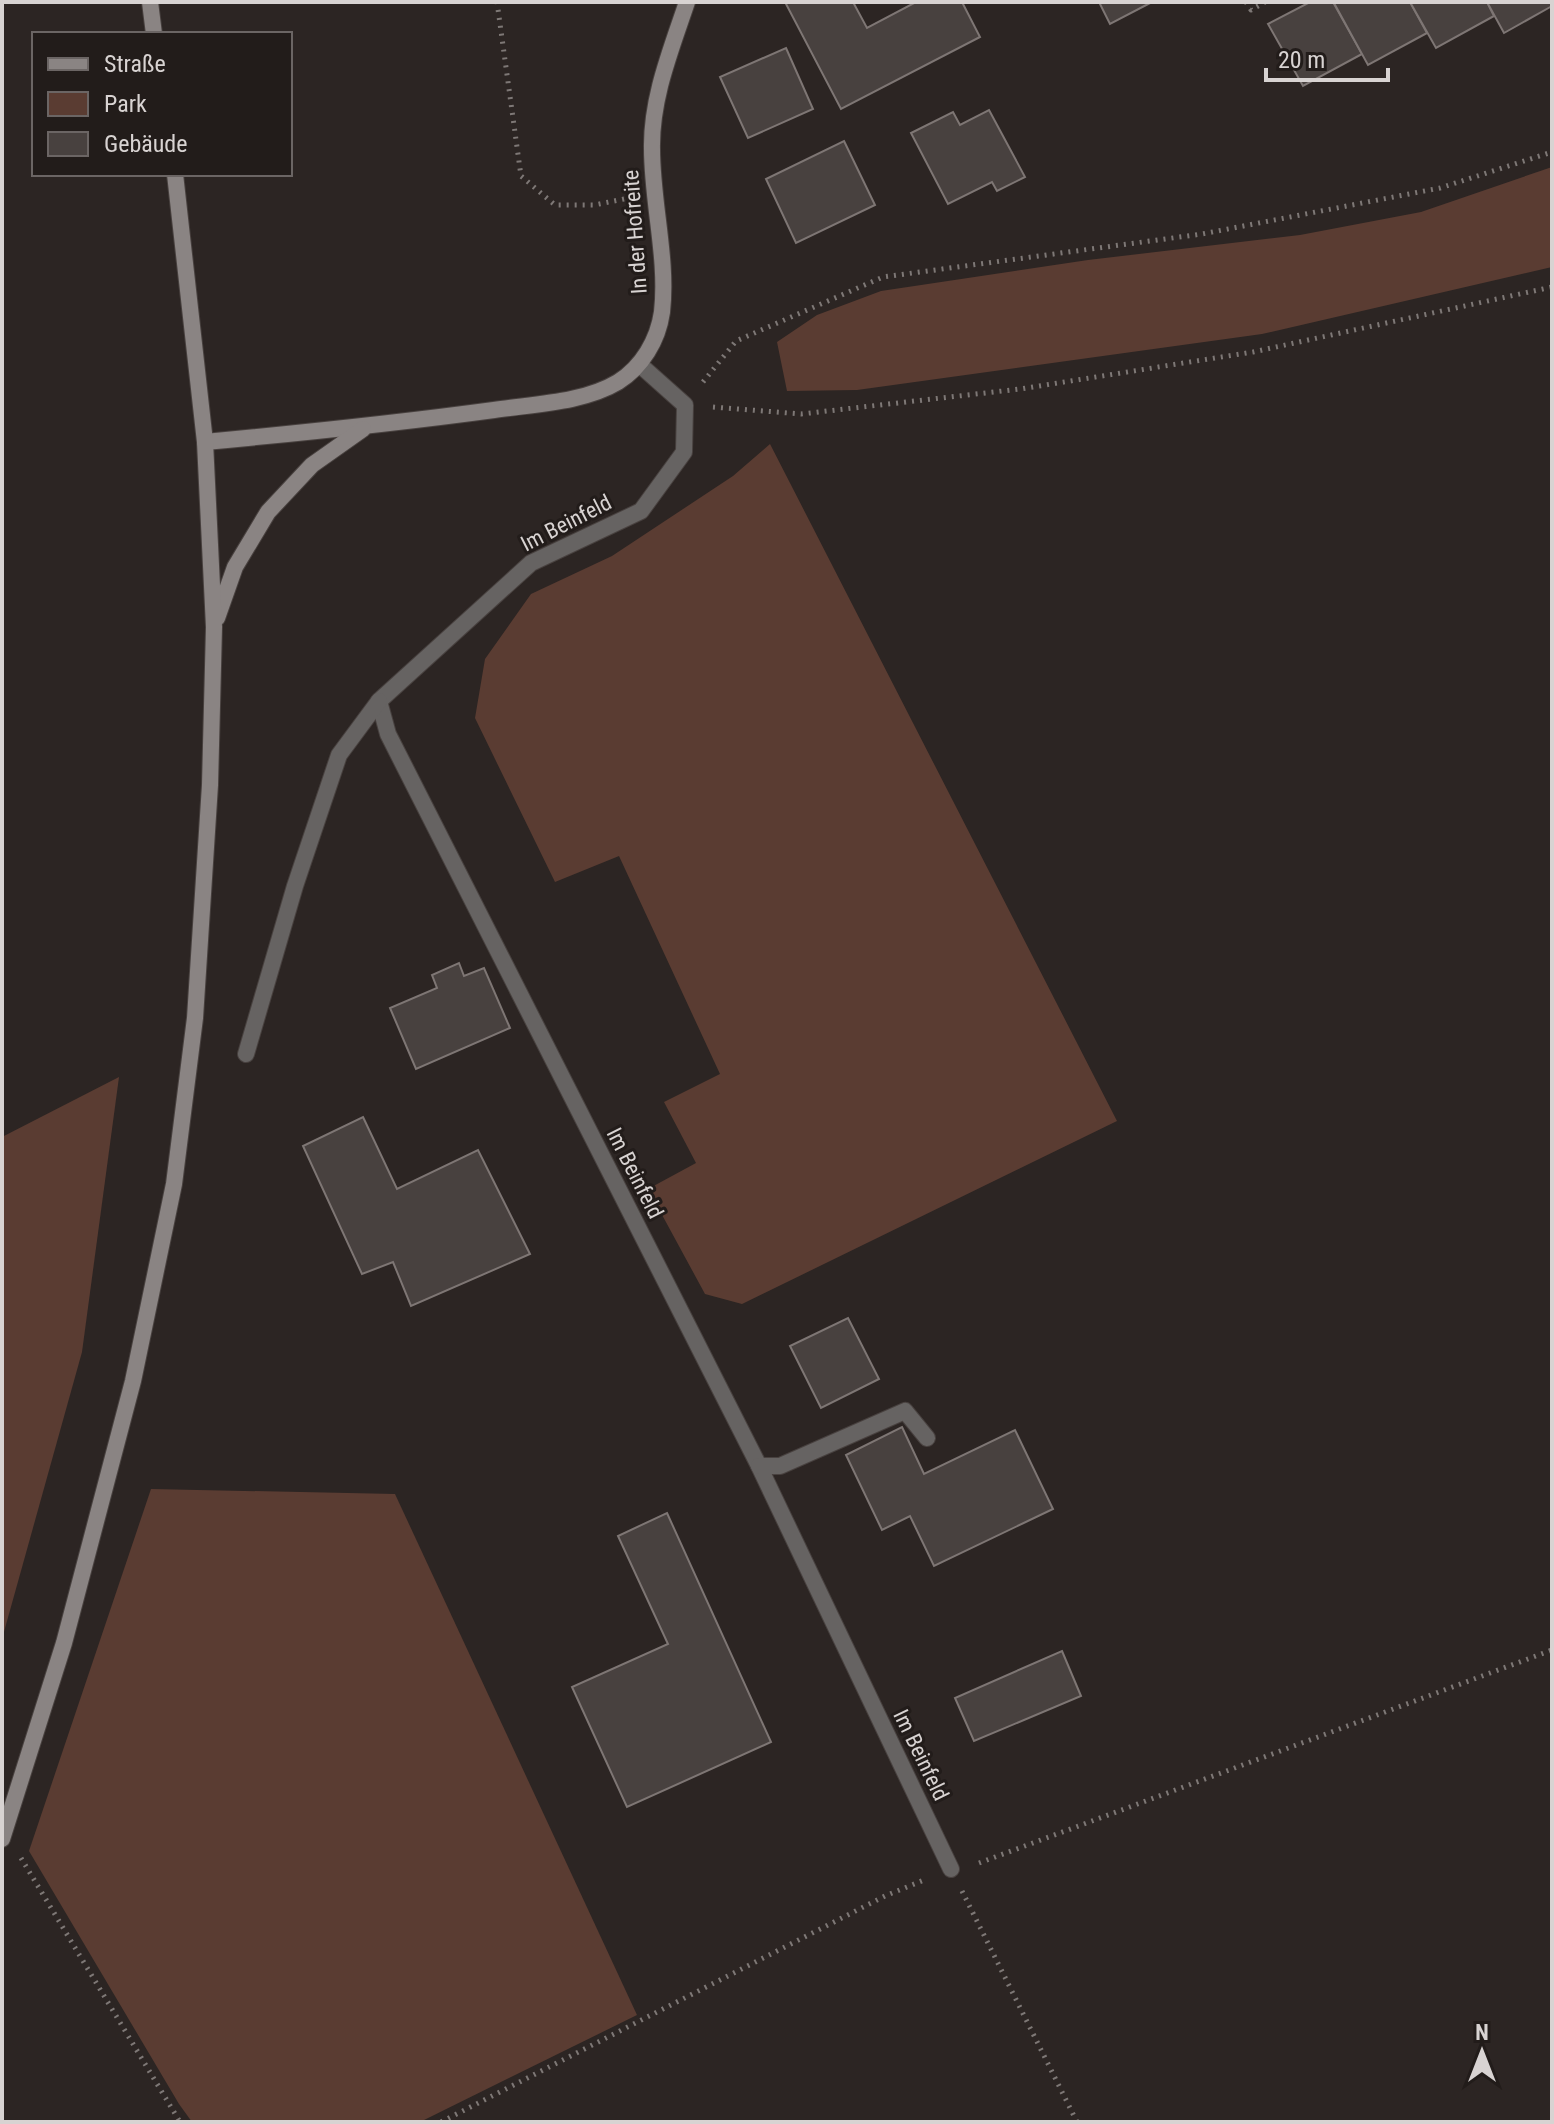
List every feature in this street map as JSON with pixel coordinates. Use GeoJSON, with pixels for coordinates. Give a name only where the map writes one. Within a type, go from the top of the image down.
{"type":"FeatureCollection","features":[{"type":"Feature","properties":{"kind":"main road"},"geometry":{"type":"LineString","coordinates":[[150,2],[154,32]]}},
{"type":"Feature","properties":{"kind":"main road","name":"In der Hofreite"},"geometry":{"type":"LineString","coordinates":[[205,442],[365,428],[578,396],[618,382],[639,364],[653,345],[662,314],[663,278],[652,146],[655,107],[687,2]]}},
{"type":"Feature","properties":{"kind":"main road"},"geometry":{"type":"LineString","coordinates":[[3,1835],[64,1643],[133,1381],[174,1184],[195,1018],[210,785],[214,627],[205,442],[175,176]]}},
{"type":"Feature","properties":{"kind":"main road","name":"In der Hofreite"},"geometry":{"type":"LineString","coordinates":[[214,627],[235,567],[268,512],[312,465],[365,428]]}},
{"type":"Feature","properties":{"kind":"lane"},"geometry":{"type":"LineString","coordinates":[[639,364],[685,405]]}},
{"type":"Feature","properties":{"kind":"lane","name":"Im Beinfeld"},"geometry":{"type":"LineString","coordinates":[[685,405],[684,452],[641,511],[531,563],[379,701],[388,734],[759,1466],[951,1869]]}},
{"type":"Feature","properties":{"kind":"lane"},"geometry":{"type":"LineString","coordinates":[[246,1054],[295,886],[339,755],[379,701]]}},
{"type":"Feature","properties":{"kind":"lane"},"geometry":{"type":"LineString","coordinates":[[759,1466],[780,1466],[905,1411],[927,1438]]}},
{"type":"Feature","properties":{"kind":"path"},"geometry":{"type":"LineString","coordinates":[[497,2],[521,176],[555,205],[594,205],[654,193]]}},
{"type":"Feature","properties":{"kind":"path"},"geometry":{"type":"LineString","coordinates":[[1246,2],[1251,10],[1265,2]]}},
{"type":"Feature","properties":{"kind":"path"},"geometry":{"type":"LineString","coordinates":[[685,405],[736,341],[883,277],[1202,234],[1440,188],[1552,152]]}},
{"type":"Feature","properties":{"kind":"path"},"geometry":{"type":"LineString","coordinates":[[685,405],[801,414],[1020,389],[1253,352],[1552,287]]}},
{"type":"Feature","properties":{"kind":"path"},"geometry":{"type":"LineString","coordinates":[[441,2122],[885,1896],[951,1869],[980,1862],[1552,1650]]}},
{"type":"Feature","properties":{"kind":"path"},"geometry":{"type":"LineString","coordinates":[[3,1835],[180,2122]]}},
{"type":"Feature","properties":{"kind":"path"},"geometry":{"type":"LineString","coordinates":[[951,1869],[1077,2122]]}},
{"type":"Feature","properties":{"kind":"green space"},"geometry":{"type":"Polygon","coordinates":[[[1552,167],[1552,267],[1262,334],[857,390],[787,391],[777,342],[817,315],[881,291],[1088,260],[1300,235],[1421,212],[1552,167]]]}},
{"type":"Feature","properties":{"kind":"green space"},"geometry":{"type":"Polygon","coordinates":[[[770,444],[1117,1121],[742,1304],[705,1294],[648,1189],[696,1163],[664,1102],[720,1074],[619,856],[555,882],[475,718],[485,659],[531,594],[612,556],[733,476],[770,444]]]}},
{"type":"Feature","properties":{"kind":"green space"},"geometry":{"type":"Polygon","coordinates":[[[119,1077],[82,1352],[2,1639],[2,1137],[119,1077]]]}},
{"type":"Feature","properties":{"kind":"green space"},"geometry":{"type":"Polygon","coordinates":[[[151,1489],[395,1494],[637,2015],[420,2122],[192,2122],[29,1851],[151,1489]]]}},
{"type":"Feature","properties":{"kind":"building"},"geometry":{"type":"Polygon","coordinates":[[[785,2],[853,2],[867,28],[916,2],[962,2],[980,37],[841,109],[785,2]]]}},
{"type":"Feature","properties":{"kind":"building"},"geometry":{"type":"Polygon","coordinates":[[[1099,2],[1152,2],[1110,24],[1099,2]]]}},
{"type":"Feature","properties":{"kind":"building"},"geometry":{"type":"Polygon","coordinates":[[[1310,2],[1333,2],[1362,54],[1303,86],[1268,24],[1310,2]]]}},
{"type":"Feature","properties":{"kind":"building"},"geometry":{"type":"Polygon","coordinates":[[[1336,2],[1410,2],[1427,33],[1368,65],[1336,2]]]}},
{"type":"Feature","properties":{"kind":"building"},"geometry":{"type":"Polygon","coordinates":[[[1410,2],[1487,2],[1494,16],[1436,48],[1410,2]]]}},
{"type":"Feature","properties":{"kind":"building"},"geometry":{"type":"Polygon","coordinates":[[[1487,2],[1552,2],[1552,6],[1504,33],[1487,2]]]}},
{"type":"Feature","properties":{"kind":"building"},"geometry":{"type":"Polygon","coordinates":[[[786,48],[813,109],[748,138],[720,77],[786,48]]]}},
{"type":"Feature","properties":{"kind":"building"},"geometry":{"type":"Polygon","coordinates":[[[989,110],[1025,177],[997,191],[992,182],[948,204],[911,133],[953,112],[960,125],[989,110]]]}},
{"type":"Feature","properties":{"kind":"building"},"geometry":{"type":"Polygon","coordinates":[[[844,141],[875,205],[796,243],[766,179],[844,141]]]}},
{"type":"Feature","properties":{"kind":"building"},"geometry":{"type":"Polygon","coordinates":[[[459,963],[464,976],[484,968],[510,1028],[416,1069],[390,1008],[437,988],[432,975],[459,963]]]}},
{"type":"Feature","properties":{"kind":"building"},"geometry":{"type":"Polygon","coordinates":[[[363,1117],[397,1189],[478,1150],[530,1254],[411,1306],[393,1262],[362,1274],[303,1146],[363,1117]]]}},
{"type":"Feature","properties":{"kind":"building"},"geometry":{"type":"Polygon","coordinates":[[[848,1318],[879,1379],[821,1408],[790,1346],[848,1318]]]}},
{"type":"Feature","properties":{"kind":"building"},"geometry":{"type":"Polygon","coordinates":[[[902,1427],[924,1474],[1015,1430],[1053,1509],[934,1566],[910,1516],[882,1530],[846,1455],[902,1427]]]}},
{"type":"Feature","properties":{"kind":"building"},"geometry":{"type":"Polygon","coordinates":[[[667,1513],[771,1742],[627,1807],[572,1687],[668,1644],[618,1536],[667,1513]]]}},
{"type":"Feature","properties":{"kind":"building"},"geometry":{"type":"Polygon","coordinates":[[[1062,1651],[1081,1696],[974,1741],[955,1698],[1062,1651]]]}}]}
